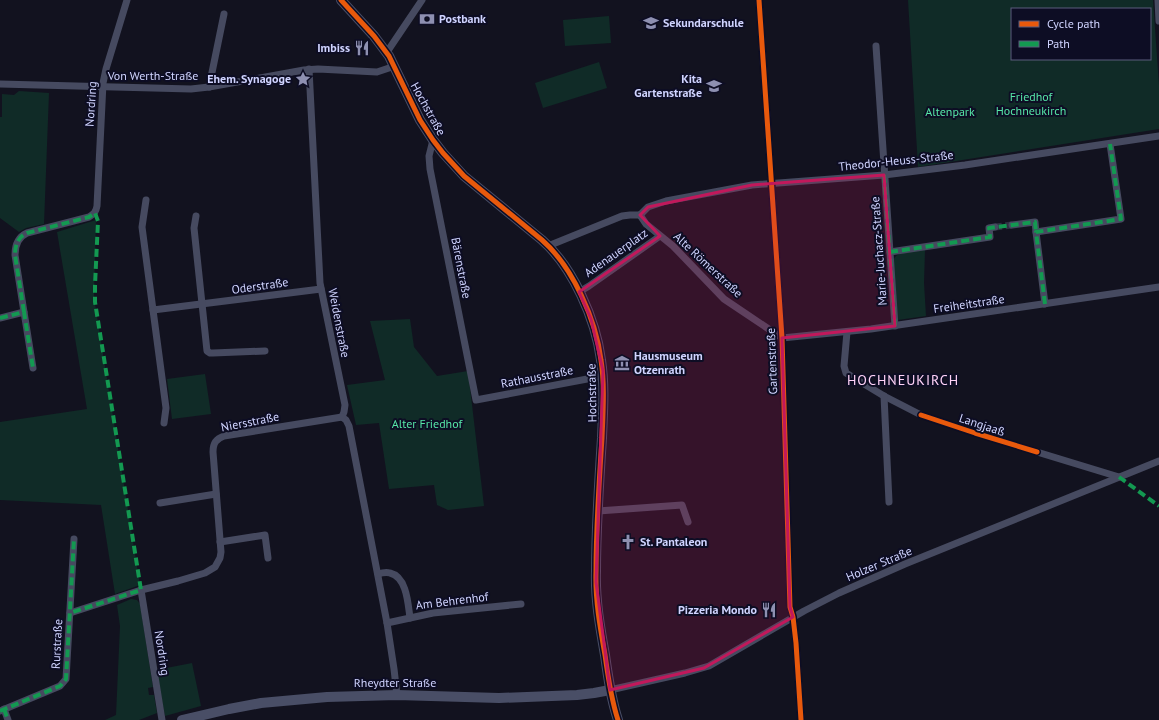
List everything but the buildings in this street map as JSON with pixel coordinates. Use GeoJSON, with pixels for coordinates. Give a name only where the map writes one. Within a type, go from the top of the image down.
{"type":"FeatureCollection","features":[{"type":"Feature","properties":{"kind":"street","name":"Nordring"},"geometry":{"type":"LineString","coordinates":[[24,312],[15,255],[16,247],[20,239],[27,233],[89,217],[95,213],[102,87],[127,0]]}},
{"type":"Feature","properties":{"kind":"street","name":"Hochstraße"},"geometry":{"type":"LineString","coordinates":[[341,0],[387,52],[420,120],[433,140],[464,176],[548,246],[568,270],[589,313],[600,352],[603,376],[596,570],[597,602],[615,719]]}},
{"type":"Feature","properties":{"kind":"street"},"geometry":{"type":"LineString","coordinates":[[387,52],[422,0]]}},
{"type":"Feature","properties":{"kind":"street","name":"Gartenstraße"},"geometry":{"type":"LineString","coordinates":[[759,0],[782,338],[790,608],[793,617],[801,720]]}},
{"type":"Feature","properties":{"kind":"street"},"geometry":{"type":"LineString","coordinates":[[1158,0],[1159,21]]}},
{"type":"Feature","properties":{"kind":"street","name":"Von Werth-Straße"},"geometry":{"type":"LineString","coordinates":[[209,87],[224,14]]}},
{"type":"Feature","properties":{"kind":"street","name":"Marie-Juchacz-Straße"},"geometry":{"type":"LineString","coordinates":[[876,46],[895,326]]}},
{"type":"Feature","properties":{"kind":"street","name":"Von Werth-Straße"},"geometry":{"type":"LineString","coordinates":[[0,84],[185,89],[209,87],[309,69],[377,72],[395,66]]}},
{"type":"Feature","properties":{"kind":"street","name":"Weidenstraße"},"geometry":{"type":"LineString","coordinates":[[309,69],[321,289],[345,405],[342,417]]}},
{"type":"Feature","properties":{"kind":"street","name":"Theodor-Heuss-Straße"},"geometry":{"type":"LineString","coordinates":[[640,215],[650,206],[672,200],[743,186],[884,175],[965,165],[1159,136]]}},
{"type":"Feature","properties":{"kind":"street","name":"Bärenstraße"},"geometry":{"type":"LineString","coordinates":[[433,140],[429,156],[430,169],[476,400]]}},
{"type":"Feature","properties":{"kind":"street"},"geometry":{"type":"LineString","coordinates":[[1036,232],[1121,219],[1110,144]]}},
{"type":"Feature","properties":{"kind":"street"},"geometry":{"type":"LineString","coordinates":[[146,200],[142,227],[166,408],[164,423]]}},
{"type":"Feature","properties":{"kind":"street","name":"Adenauerplatz"},"geometry":{"type":"LineString","coordinates":[[548,246],[630,214],[640,215],[646,224],[660,236],[579,292]]}},
{"type":"Feature","properties":{"kind":"street"},"geometry":{"type":"LineString","coordinates":[[196,216],[194,228],[206,347],[208,352],[266,350]]}},
{"type":"Feature","properties":{"kind":"street"},"geometry":{"type":"LineString","coordinates":[[1012,225],[1034,222],[1045,304]]}},
{"type":"Feature","properties":{"kind":"street"},"geometry":{"type":"LineString","coordinates":[[890,252],[990,237],[989,228],[995,227]]}},
{"type":"Feature","properties":{"kind":"street","name":"Alte Römerstraße"},"geometry":{"type":"LineString","coordinates":[[660,236],[677,250],[724,299],[782,338]]}},
{"type":"Feature","properties":{"kind":"street","name":"Freiheitstraße"},"geometry":{"type":"LineString","coordinates":[[782,338],[895,326],[1159,287]]}},
{"type":"Feature","properties":{"kind":"street","name":"Oderstraße"},"geometry":{"type":"LineString","coordinates":[[153,310],[321,289]]}},
{"type":"Feature","properties":{"kind":"street"},"geometry":{"type":"LineString","coordinates":[[0,318],[24,312],[33,368]]}},
{"type":"Feature","properties":{"kind":"street"},"geometry":{"type":"LineString","coordinates":[[847,332],[844,366],[845,372],[850,377],[921,415]]}},
{"type":"Feature","properties":{"kind":"street","name":"Rathausstraße"},"geometry":{"type":"LineString","coordinates":[[476,400],[603,376]]}},
{"type":"Feature","properties":{"kind":"street"},"geometry":{"type":"LineString","coordinates":[[884,396],[889,502]]}},
{"type":"Feature","properties":{"kind":"street"},"geometry":{"type":"LineString","coordinates":[[342,417],[346,420],[349,426],[387,623],[394,664],[397,695]]}},
{"type":"Feature","properties":{"kind":"street","name":"Niersstraße"},"geometry":{"type":"LineString","coordinates":[[141,590],[178,581],[209,571],[215,567],[220,558],[213,449],[214,444],[218,439],[224,436],[342,417]]}},
{"type":"Feature","properties":{"kind":"street"},"geometry":{"type":"LineString","coordinates":[[1037,452],[1119,477]]}},
{"type":"Feature","properties":{"kind":"street","name":"Holzer Straße"},"geometry":{"type":"LineString","coordinates":[[610,690],[676,676],[714,664],[793,617],[827,599],[905,564],[1159,461]]}},
{"type":"Feature","properties":{"kind":"street"},"geometry":{"type":"LineString","coordinates":[[160,503],[216,494]]}},
{"type":"Feature","properties":{"kind":"street"},"geometry":{"type":"LineString","coordinates":[[598,511],[682,505],[688,522]]}},
{"type":"Feature","properties":{"kind":"street"},"geometry":{"type":"LineString","coordinates":[[220,542],[265,535],[268,558]]}},
{"type":"Feature","properties":{"kind":"street","name":"Rurstraße"},"geometry":{"type":"LineString","coordinates":[[8,720],[2,710],[60,686],[65,682],[74,539]]}},
{"type":"Feature","properties":{"kind":"street"},"geometry":{"type":"LineString","coordinates":[[378,574],[390,573],[396,575],[400,580],[406,591],[410,618]]}},
{"type":"Feature","properties":{"kind":"street","name":"Nordring"},"geometry":{"type":"LineString","coordinates":[[141,590],[162,720]]}},
{"type":"Feature","properties":{"kind":"street","name":"Rurstraße"},"geometry":{"type":"LineString","coordinates":[[70,613],[141,590]]}},
{"type":"Feature","properties":{"kind":"street","name":"Am Behrenhof"},"geometry":{"type":"LineString","coordinates":[[387,623],[436,612],[521,604]]}},
{"type":"Feature","properties":{"kind":"street","name":"Rheydter Straße"},"geometry":{"type":"LineString","coordinates":[[182,720],[241,707],[282,701],[327,697],[397,695],[499,698],[577,695],[610,690]]}},
{"type":"Feature","properties":{"kind":"highlighted area"},"geometry":{"type":"Polygon","coordinates":[[[884,175],[895,326],[782,338],[790,607],[793,617],[704,668],[610,690],[596,582],[603,371],[591,319],[579,292],[660,236],[640,215],[648,207],[752,185],[884,175]]]}},
{"type":"Feature","properties":{"kind":"green space","name":"Friedhof Hochneukirch"},"geometry":{"type":"Polygon","coordinates":[[[908,0],[1153,0],[1159,85],[1159,129],[918,167],[908,0]]]}},
{"type":"Feature","properties":{"kind":"green space"},"geometry":{"type":"Polygon","coordinates":[[[609,16],[611,43],[565,46],[563,20],[609,16]]]}},
{"type":"Feature","properties":{"kind":"green space"},"geometry":{"type":"Polygon","coordinates":[[[599,62],[607,88],[543,108],[535,83],[599,62]]]}},
{"type":"Feature","properties":{"kind":"green space"},"geometry":{"type":"Polygon","coordinates":[[[19,91],[49,93],[44,224],[26,228],[19,232],[0,218],[0,117],[2,117],[2,94],[14,95],[19,91]]]}},
{"type":"Feature","properties":{"kind":"green space"},"geometry":{"type":"Polygon","coordinates":[[[96,220],[95,304],[140,585],[115,594],[101,505],[0,500],[0,422],[87,409],[57,232],[96,220]]]}},
{"type":"Feature","properties":{"kind":"green space"},"geometry":{"type":"Polygon","coordinates":[[[925,250],[924,283],[926,316],[898,320],[896,316],[893,261],[895,257],[902,253],[925,250]]]}},
{"type":"Feature","properties":{"kind":"green space","name":"Alter Friedhof"},"geometry":{"type":"Polygon","coordinates":[[[410,319],[414,347],[437,376],[468,371],[484,506],[448,510],[437,505],[434,485],[389,489],[379,423],[356,425],[347,385],[385,380],[370,321],[410,319]]]}},
{"type":"Feature","properties":{"kind":"green space"},"geometry":{"type":"Polygon","coordinates":[[[205,374],[211,414],[172,419],[167,379],[205,374]]]}},
{"type":"Feature","properties":{"kind":"green space"},"geometry":{"type":"Polygon","coordinates":[[[131,599],[137,600],[140,604],[153,687],[148,688],[149,695],[154,695],[157,713],[139,720],[105,720],[116,715],[120,626],[117,605],[131,599]]]}},
{"type":"Feature","properties":{"kind":"green space"},"geometry":{"type":"Polygon","coordinates":[[[192,663],[201,706],[165,716],[156,670],[192,663]]]}},
{"type":"Feature","properties":{"kind":"tunnel"},"geometry":{"type":"LineString","coordinates":[[995,227],[1012,225]]}},
{"type":"Feature","properties":{"kind":"marked path"},"geometry":{"type":"LineString","coordinates":[[1045,304],[1036,232],[1121,219],[1110,144]]}},
{"type":"Feature","properties":{"kind":"marked path"},"geometry":{"type":"LineString","coordinates":[[884,175],[895,326]]}},
{"type":"Feature","properties":{"kind":"marked path"},"geometry":{"type":"LineString","coordinates":[[24,312],[15,255],[16,245],[19,239],[27,233],[89,217],[95,213],[98,221],[95,302],[141,590],[70,613]]}},
{"type":"Feature","properties":{"kind":"marked path"},"geometry":{"type":"LineString","coordinates":[[890,252],[990,237],[989,228],[1035,222],[1036,232]]}},
{"type":"Feature","properties":{"kind":"marked path"},"geometry":{"type":"LineString","coordinates":[[0,318],[24,312],[33,368]]}},
{"type":"Feature","properties":{"kind":"marked path"},"geometry":{"type":"LineString","coordinates":[[1119,477],[1159,506]]}},
{"type":"Feature","properties":{"kind":"marked path"},"geometry":{"type":"LineString","coordinates":[[0,711],[60,686],[66,679],[74,539]]}},
{"type":"Feature","properties":{"kind":"marked path"},"geometry":{"type":"LineString","coordinates":[[4,709],[8,720]]}},
{"type":"Feature","properties":{"kind":"cycle path"},"geometry":{"type":"LineString","coordinates":[[341,0],[374,36],[389,56],[420,120],[443,153],[464,176],[542,240],[553,251],[573,279],[588,312],[598,344],[603,389],[596,592],[613,704],[618,720]]}},
{"type":"Feature","properties":{"kind":"cycle path"},"geometry":{"type":"LineString","coordinates":[[759,0],[782,338],[790,607],[793,617],[796,643],[801,720]]}},
{"type":"Feature","properties":{"kind":"cycle path","name":"Langjaaß"},"geometry":{"type":"LineString","coordinates":[[921,415],[1037,452]]}},
{"type":"Feature","properties":{"kind":"place","name":"Postbank"},"geometry":{"type":"Point","coordinates":[427,19]}},
{"type":"Feature","properties":{"kind":"place","name":"Sekundarschule"},"geometry":{"type":"Point","coordinates":[651,23]}},
{"type":"Feature","properties":{"kind":"place","name":"Imbiss"},"geometry":{"type":"Point","coordinates":[362,48]}},
{"type":"Feature","properties":{"kind":"place","name":"Ehem. Synagoge"},"geometry":{"type":"Point","coordinates":[303,79]}},
{"type":"Feature","properties":{"kind":"place","name":"Kita Gartenstraße"},"geometry":{"type":"Point","coordinates":[714,86]}},
{"type":"Feature","properties":{"kind":"place","name":"Hausmuseum Otzenrath"},"geometry":{"type":"Point","coordinates":[622,363]}},
{"type":"Feature","properties":{"kind":"place","name":"St. Pantaleon"},"geometry":{"type":"Point","coordinates":[628,542]}},
{"type":"Feature","properties":{"kind":"place","name":"Pizzeria Mondo"},"geometry":{"type":"Point","coordinates":[769,610]}},
{"type":"Feature","properties":{"kind":"district","name":"HOCHNEUKIRCH"},"geometry":{"type":"Point","coordinates":[903,380]}},
{"type":"Feature","properties":{"kind":"park label","name":"Altenpark"},"geometry":{"type":"Point","coordinates":[950,112]}}]}
